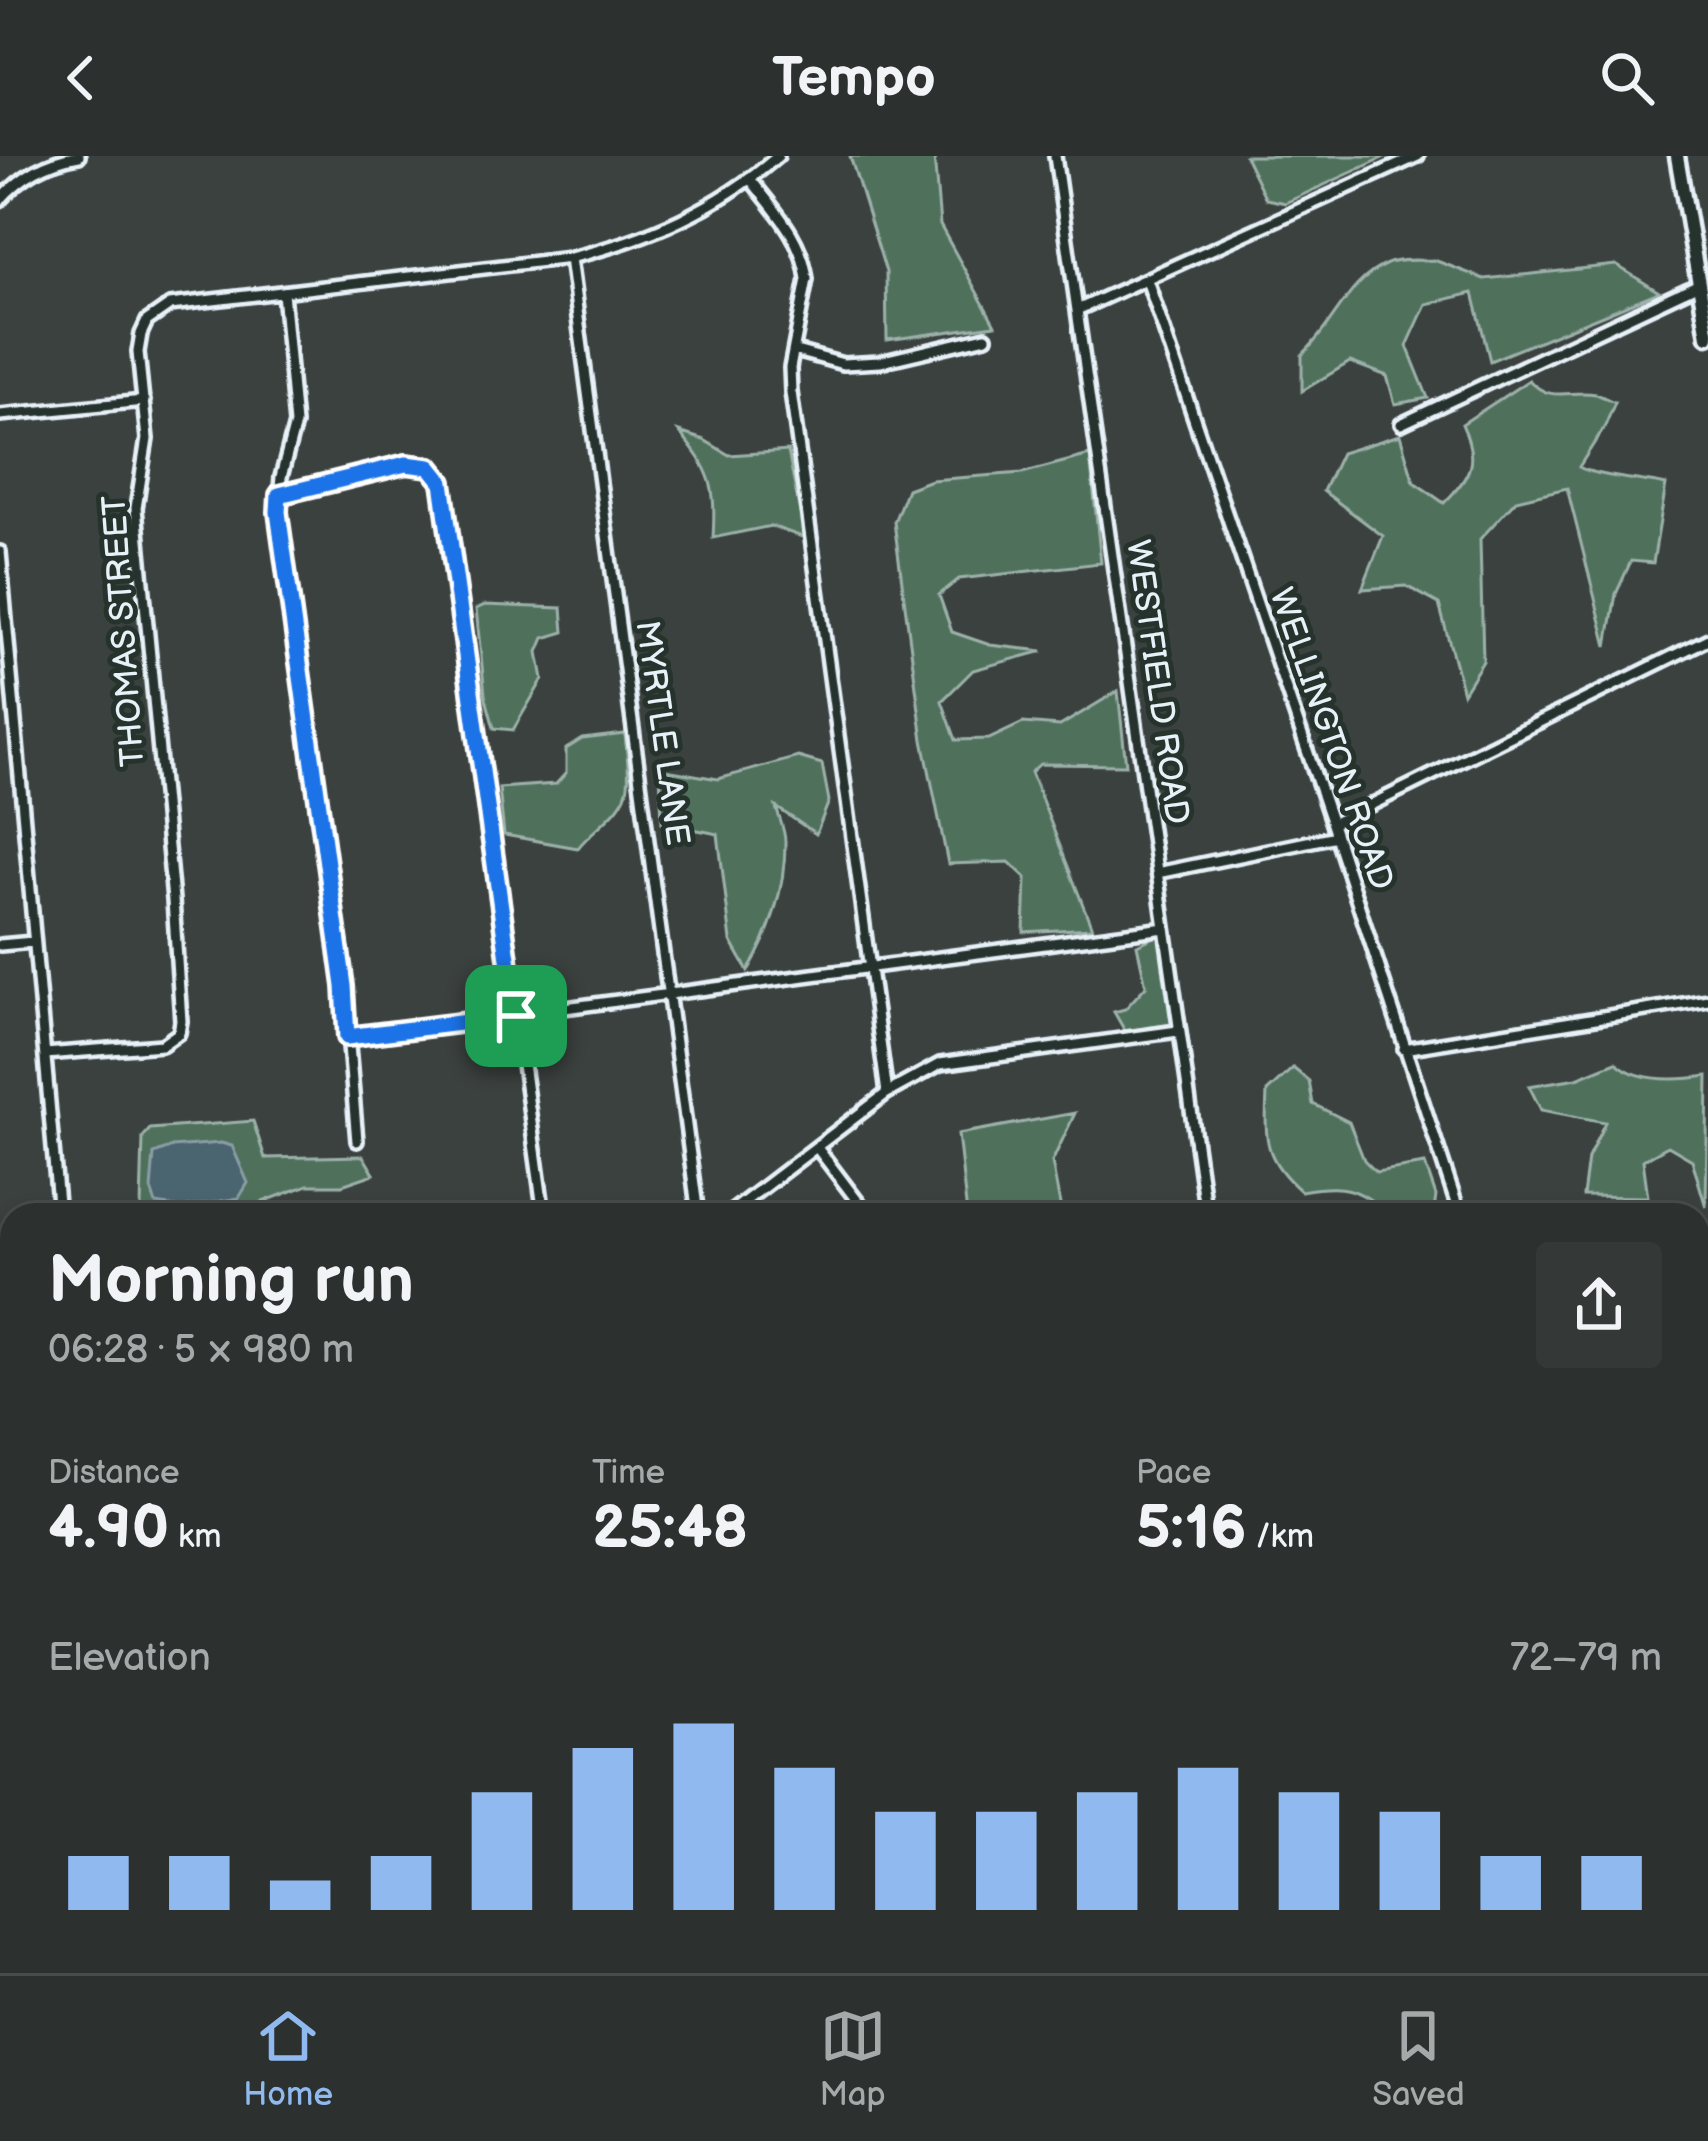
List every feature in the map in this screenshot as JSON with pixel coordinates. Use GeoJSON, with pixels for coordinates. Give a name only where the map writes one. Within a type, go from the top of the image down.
{"type":"FeatureCollection","features":[{"type":"Feature","properties":{"kind":"street"},"geometry":{"type":"LineString","coordinates":[[0,200],[14,184],[50,163],[80,156]]}},
{"type":"Feature","properties":{"kind":"street","name":"THOMAS STREET"},"geometry":{"type":"LineString","coordinates":[[45,1054],[162,1045],[179,1033],[182,1008],[175,922],[136,508],[147,439],[139,352],[147,321],[170,305],[571,258],[650,235],[751,180],[778,156]]}},
{"type":"Feature","properties":{"kind":"street","name":"WESTFIELD ROAD"},"geometry":{"type":"LineString","coordinates":[[1055,156],[1204,1203]]}},
{"type":"Feature","properties":{"kind":"street"},"geometry":{"type":"LineString","coordinates":[[1077,310],[1418,156]]}},
{"type":"Feature","properties":{"kind":"street"},"geometry":{"type":"LineString","coordinates":[[1677,156],[1708,336]]}},
{"type":"Feature","properties":{"kind":"street"},"geometry":{"type":"LineString","coordinates":[[751,180],[792,234],[805,264],[807,279],[790,382],[887,1093]]}},
{"type":"Feature","properties":{"kind":"street","name":"MYRTLE LANE"},"geometry":{"type":"LineString","coordinates":[[571,258],[696,1203]]}},
{"type":"Feature","properties":{"kind":"street","name":"WELLINGTON ROAD"},"geometry":{"type":"LineString","coordinates":[[1147,280],[1456,1203]]}},
{"type":"Feature","properties":{"kind":"street"},"geometry":{"type":"LineString","coordinates":[[1401,424],[1699,284]]}},
{"type":"Feature","properties":{"kind":"street"},"geometry":{"type":"LineString","coordinates":[[283,292],[295,424],[278,512],[344,986],[357,1141]]}},
{"type":"Feature","properties":{"kind":"street"},"geometry":{"type":"LineString","coordinates":[[796,351],[843,364],[880,362],[986,338]]}},
{"type":"Feature","properties":{"kind":"street"},"geometry":{"type":"LineString","coordinates":[[0,415],[144,401]]}},
{"type":"Feature","properties":{"kind":"street"},"geometry":{"type":"LineString","coordinates":[[279,495],[406,464],[430,467],[442,482],[542,1203]]}},
{"type":"Feature","properties":{"kind":"street"},"geometry":{"type":"LineString","coordinates":[[0,552],[58,1203]]}},
{"type":"Feature","properties":{"kind":"street"},"geometry":{"type":"LineString","coordinates":[[1156,874],[1334,830],[1708,639]]}},
{"type":"Feature","properties":{"kind":"street"},"geometry":{"type":"LineString","coordinates":[[347,1037],[1165,928]]}},
{"type":"Feature","properties":{"kind":"street"},"geometry":{"type":"LineString","coordinates":[[0,945],[33,942]]}},
{"type":"Feature","properties":{"kind":"street"},"geometry":{"type":"LineString","coordinates":[[1404,1049],[1708,1000]]}},
{"type":"Feature","properties":{"kind":"street"},"geometry":{"type":"LineString","coordinates":[[744,1203],[887,1093],[940,1064],[1178,1030]]}},
{"type":"Feature","properties":{"kind":"street"},"geometry":{"type":"LineString","coordinates":[[818,1149],[859,1203]]}},
{"type":"Feature","properties":{"kind":"green space"},"geometry":{"type":"Polygon","coordinates":[[[850,156],[934,156],[940,225],[995,325],[887,340],[886,272],[850,156]]]}},
{"type":"Feature","properties":{"kind":"green space"},"geometry":{"type":"Polygon","coordinates":[[[1245,156],[1387,156],[1285,203],[1266,199],[1245,156]]]}},
{"type":"Feature","properties":{"kind":"green space"},"geometry":{"type":"Polygon","coordinates":[[[1434,260],[1484,279],[1616,265],[1659,292],[1490,361],[1473,293],[1426,304],[1407,346],[1428,398],[1395,404],[1387,376],[1350,362],[1302,391],[1302,355],[1362,281],[1392,262],[1434,260]]]}},
{"type":"Feature","properties":{"kind":"green space"},"geometry":{"type":"Polygon","coordinates":[[[1529,380],[1545,392],[1596,394],[1615,402],[1579,467],[1666,485],[1653,563],[1631,561],[1616,594],[1607,646],[1567,488],[1516,500],[1480,539],[1483,661],[1463,693],[1439,604],[1406,586],[1362,589],[1383,536],[1323,491],[1341,453],[1400,435],[1414,482],[1444,503],[1470,467],[1462,424],[1529,380]]]}},
{"type":"Feature","properties":{"kind":"green space"},"geometry":{"type":"Polygon","coordinates":[[[679,432],[729,455],[788,451],[805,538],[771,526],[713,538],[709,480],[679,432]]]}},
{"type":"Feature","properties":{"kind":"green space"},"geometry":{"type":"Polygon","coordinates":[[[1090,455],[1101,563],[959,579],[939,595],[952,632],[990,645],[1043,651],[973,670],[942,701],[956,740],[989,739],[1023,723],[1060,726],[1118,691],[1126,765],[1040,764],[1031,772],[1092,928],[1024,932],[1026,878],[1009,862],[948,864],[923,740],[894,522],[907,489],[931,480],[1022,473],[1090,455]]]}},
{"type":"Feature","properties":{"kind":"green space"},"geometry":{"type":"Polygon","coordinates":[[[485,605],[562,608],[564,632],[544,638],[538,652],[543,679],[513,730],[494,728],[485,695],[476,609],[485,605]]]}},
{"type":"Feature","properties":{"kind":"green space"},"geometry":{"type":"Polygon","coordinates":[[[625,734],[626,794],[578,848],[504,835],[499,788],[556,784],[566,773],[566,749],[582,739],[625,734]]]}},
{"type":"Feature","properties":{"kind":"green space"},"geometry":{"type":"Polygon","coordinates":[[[798,757],[822,764],[829,801],[816,834],[776,807],[785,839],[782,878],[769,926],[748,971],[731,941],[718,834],[662,823],[660,769],[718,779],[798,757]]]}},
{"type":"Feature","properties":{"kind":"green space"},"geometry":{"type":"Polygon","coordinates":[[[1161,934],[1172,1024],[1125,1031],[1114,1012],[1125,1009],[1146,986],[1137,945],[1161,934]]]}},
{"type":"Feature","properties":{"kind":"green space"},"geometry":{"type":"Polygon","coordinates":[[[1616,1062],[1647,1077],[1708,1076],[1706,1203],[1692,1160],[1668,1146],[1643,1160],[1648,1197],[1583,1196],[1588,1158],[1605,1122],[1541,1110],[1529,1086],[1577,1078],[1616,1062]]]}},
{"type":"Feature","properties":{"kind":"green space"},"geometry":{"type":"Polygon","coordinates":[[[1293,1068],[1309,1081],[1313,1104],[1349,1122],[1364,1160],[1376,1172],[1425,1164],[1435,1203],[1374,1203],[1339,1188],[1301,1191],[1279,1168],[1269,1147],[1267,1092],[1293,1068]]]}},
{"type":"Feature","properties":{"kind":"green space"},"geometry":{"type":"Polygon","coordinates":[[[1075,1113],[1052,1162],[1060,1203],[966,1203],[958,1134],[1075,1113]]]}},
{"type":"Feature","properties":{"kind":"green space"},"geometry":{"type":"Polygon","coordinates":[[[253,1121],[265,1158],[363,1156],[374,1174],[342,1185],[308,1185],[260,1203],[141,1203],[143,1137],[150,1129],[253,1121]]]}},
{"type":"Feature","properties":{"kind":"water"},"geometry":{"type":"Polygon","coordinates":[[[232,1146],[248,1183],[239,1198],[156,1203],[151,1189],[154,1154],[172,1147],[232,1146]]]}},
{"type":"Feature","properties":{"kind":"route"},"geometry":{"type":"LineString","coordinates":[[406,464],[430,467],[442,482],[516,1016],[347,1037],[279,495],[406,464]]}}]}
